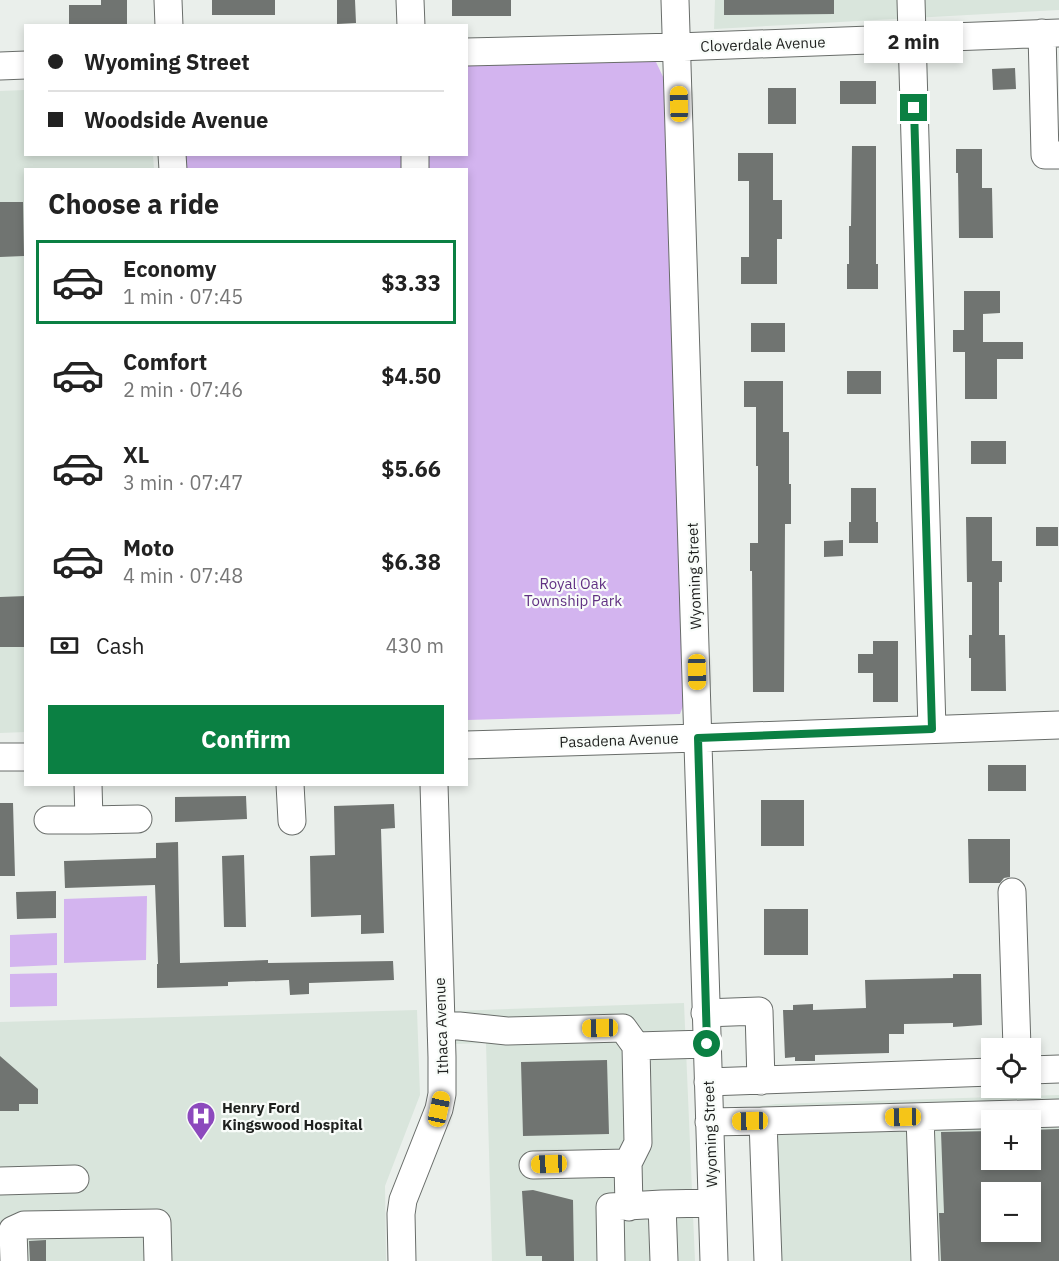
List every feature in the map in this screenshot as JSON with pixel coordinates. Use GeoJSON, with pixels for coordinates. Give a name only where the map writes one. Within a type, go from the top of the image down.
{"type":"FeatureCollection","features":[{"type":"Feature","properties":{"kind":"street"},"geometry":{"type":"LineString","coordinates":[[168,0],[169,24]]}},
{"type":"Feature","properties":{"kind":"street"},"geometry":{"type":"LineString","coordinates":[[410,0],[411,24]]}},
{"type":"Feature","properties":{"kind":"street","name":"Wyoming Street"},"geometry":{"type":"LineString","coordinates":[[675,0],[714,1261]]}},
{"type":"Feature","properties":{"kind":"street"},"geometry":{"type":"LineString","coordinates":[[911,0],[932,729]]}},
{"type":"Feature","properties":{"kind":"street"},"geometry":{"type":"LineString","coordinates":[[1050,33],[1051,71],[1045,155],[1059,154]]}},
{"type":"Feature","properties":{"kind":"street","name":"Cloverdale Avenue"},"geometry":{"type":"LineString","coordinates":[[468,52],[677,47],[1050,33]]}},
{"type":"Feature","properties":{"kind":"street"},"geometry":{"type":"LineString","coordinates":[[0,66],[24,65]]}},
{"type":"Feature","properties":{"kind":"street","name":"Pasadena Avenue"},"geometry":{"type":"LineString","coordinates":[[468,745],[1059,725]]}},
{"type":"Feature","properties":{"kind":"street"},"geometry":{"type":"LineString","coordinates":[[0,757],[24,757]]}},
{"type":"Feature","properties":{"kind":"street"},"geometry":{"type":"LineString","coordinates":[[88,786],[89,820]]}},
{"type":"Feature","properties":{"kind":"street"},"geometry":{"type":"LineString","coordinates":[[290,786],[292,821]]}},
{"type":"Feature","properties":{"kind":"street","name":"Ithaca Avenue"},"geometry":{"type":"LineString","coordinates":[[402,1261],[401,1214],[404,1200],[439,1109],[442,1094],[434,786]]}},
{"type":"Feature","properties":{"kind":"street"},"geometry":{"type":"LineString","coordinates":[[48,820],[138,819]]}},
{"type":"Feature","properties":{"kind":"street"},"geometry":{"type":"LineString","coordinates":[[1012,892],[1017,1038]]}},
{"type":"Feature","properties":{"kind":"street"},"geometry":{"type":"LineString","coordinates":[[705,1013],[759,1011],[761,1081]]}},
{"type":"Feature","properties":{"kind":"street"},"geometry":{"type":"LineString","coordinates":[[441,1026],[507,1030],[623,1028],[636,1046],[638,1143],[627,1163],[629,1206]]}},
{"type":"Feature","properties":{"kind":"street"},"geometry":{"type":"LineString","coordinates":[[636,1046],[707,1044]]}},
{"type":"Feature","properties":{"kind":"street"},"geometry":{"type":"LineString","coordinates":[[1041,1070],[1059,1069]]}},
{"type":"Feature","properties":{"kind":"street"},"geometry":{"type":"LineString","coordinates":[[708,1083],[981,1072]]}},
{"type":"Feature","properties":{"kind":"street"},"geometry":{"type":"LineString","coordinates":[[709,1122],[1059,1113]]}},
{"type":"Feature","properties":{"kind":"street"},"geometry":{"type":"LineString","coordinates":[[920,1117],[925,1261]]}},
{"type":"Feature","properties":{"kind":"street"},"geometry":{"type":"LineString","coordinates":[[763,1121],[768,1261]]}},
{"type":"Feature","properties":{"kind":"street"},"geometry":{"type":"LineString","coordinates":[[533,1165],[627,1163]]}},
{"type":"Feature","properties":{"kind":"street"},"geometry":{"type":"LineString","coordinates":[[0,1181],[75,1179]]}},
{"type":"Feature","properties":{"kind":"street"},"geometry":{"type":"LineString","coordinates":[[611,1261],[610,1207],[712,1203]]}},
{"type":"Feature","properties":{"kind":"street"},"geometry":{"type":"LineString","coordinates":[[662,1204],[664,1261]]}},
{"type":"Feature","properties":{"kind":"street"},"geometry":{"type":"LineString","coordinates":[[14,1261],[13,1230],[24,1225],[157,1223],[158,1261]]}},
{"type":"Feature","properties":{"kind":"shaded area"},"geometry":{"type":"Polygon","coordinates":[[[715,0],[1059,0],[1059,10],[714,29],[715,0]]]}},
{"type":"Feature","properties":{"kind":"shaded area"},"geometry":{"type":"Polygon","coordinates":[[[24,90],[24,156],[153,156],[154,168],[24,168],[24,732],[0,733],[0,91],[24,90]]]}},
{"type":"Feature","properties":{"kind":"shaded area"},"geometry":{"type":"Polygon","coordinates":[[[684,1003],[695,1261],[492,1261],[486,1043],[454,1044],[454,1011],[684,1003]]]}},
{"type":"Feature","properties":{"kind":"shaded area","name":"Henry Ford Kingswood Hospital"},"geometry":{"type":"Polygon","coordinates":[[[417,1010],[420,1095],[385,1186],[386,1261],[0,1261],[0,1022],[417,1010]]]}},
{"type":"Feature","properties":{"kind":"shaded area"},"geometry":{"type":"Polygon","coordinates":[[[1059,1095],[1059,1261],[757,1261],[752,1107],[776,1104],[981,1097],[1041,1098],[1041,1096],[1059,1095]]]}},
{"type":"Feature","properties":{"kind":"green space","name":"Royal Oak Township Park"},"geometry":{"type":"Polygon","coordinates":[[[644,59],[656,62],[665,81],[683,706],[680,714],[468,720],[468,168],[184,168],[184,156],[468,156],[468,65],[644,59]]]}},
{"type":"Feature","properties":{"kind":"green space"},"geometry":{"type":"Polygon","coordinates":[[[147,896],[146,960],[64,963],[64,899],[147,896]]]}},
{"type":"Feature","properties":{"kind":"green space"},"geometry":{"type":"Polygon","coordinates":[[[57,933],[57,965],[10,967],[10,935],[57,933]]]}},
{"type":"Feature","properties":{"kind":"green space"},"geometry":{"type":"Polygon","coordinates":[[[57,973],[57,1006],[10,1007],[10,974],[57,973]]]}},
{"type":"Feature","properties":{"kind":"building"},"geometry":{"type":"Polygon","coordinates":[[[101,0],[127,0],[127,24],[69,24],[69,5],[101,5],[101,0]]]}},
{"type":"Feature","properties":{"kind":"building"},"geometry":{"type":"Polygon","coordinates":[[[212,0],[275,0],[275,15],[212,15],[212,0]]]}},
{"type":"Feature","properties":{"kind":"building"},"geometry":{"type":"Polygon","coordinates":[[[337,0],[355,0],[356,23],[337,24],[337,0]]]}},
{"type":"Feature","properties":{"kind":"building"},"geometry":{"type":"Polygon","coordinates":[[[452,0],[511,0],[511,16],[452,16],[452,0]]]}},
{"type":"Feature","properties":{"kind":"building"},"geometry":{"type":"Polygon","coordinates":[[[724,0],[834,0],[834,14],[724,15],[724,0]]]}},
{"type":"Feature","properties":{"kind":"building"},"geometry":{"type":"Polygon","coordinates":[[[1015,68],[1016,89],[993,90],[992,69],[1015,68]]]}},
{"type":"Feature","properties":{"kind":"building"},"geometry":{"type":"Polygon","coordinates":[[[840,81],[876,81],[876,104],[840,104],[840,81]]]}},
{"type":"Feature","properties":{"kind":"building"},"geometry":{"type":"Polygon","coordinates":[[[768,88],[796,88],[796,124],[768,124],[768,88]]]}},
{"type":"Feature","properties":{"kind":"building"},"geometry":{"type":"Polygon","coordinates":[[[852,146],[876,146],[878,289],[847,289],[852,146]]]}},
{"type":"Feature","properties":{"kind":"building"},"geometry":{"type":"Polygon","coordinates":[[[956,149],[982,149],[982,188],[992,188],[993,238],[959,238],[956,149]]]}},
{"type":"Feature","properties":{"kind":"building"},"geometry":{"type":"Polygon","coordinates":[[[738,153],[773,153],[773,200],[782,200],[782,239],[777,239],[777,284],[741,284],[741,257],[749,257],[749,181],[738,181],[738,153]]]}},
{"type":"Feature","properties":{"kind":"building"},"geometry":{"type":"Polygon","coordinates":[[[0,202],[23,202],[24,256],[0,257],[0,202]]]}},
{"type":"Feature","properties":{"kind":"building"},"geometry":{"type":"Polygon","coordinates":[[[964,291],[1000,291],[1000,313],[983,314],[983,342],[1023,342],[1023,359],[997,359],[997,399],[965,399],[965,352],[953,352],[953,330],[964,330],[964,291]]]}},
{"type":"Feature","properties":{"kind":"building"},"geometry":{"type":"Polygon","coordinates":[[[751,323],[785,323],[785,352],[751,352],[751,323]]]}},
{"type":"Feature","properties":{"kind":"building"},"geometry":{"type":"Polygon","coordinates":[[[847,371],[881,371],[881,394],[847,394],[847,371]]]}},
{"type":"Feature","properties":{"kind":"building"},"geometry":{"type":"Polygon","coordinates":[[[744,381],[783,381],[783,432],[789,432],[789,484],[791,484],[791,524],[785,524],[784,692],[753,692],[750,543],[758,543],[758,466],[756,466],[756,407],[744,407],[744,381]]]}},
{"type":"Feature","properties":{"kind":"building"},"geometry":{"type":"Polygon","coordinates":[[[971,441],[1006,441],[1006,464],[971,464],[971,441]]]}},
{"type":"Feature","properties":{"kind":"building"},"geometry":{"type":"Polygon","coordinates":[[[851,488],[876,488],[878,543],[849,543],[851,488]]]}},
{"type":"Feature","properties":{"kind":"building"},"geometry":{"type":"Polygon","coordinates":[[[966,517],[992,517],[992,561],[1002,561],[1002,582],[999,582],[999,635],[1005,635],[1006,691],[971,691],[969,635],[972,635],[972,582],[967,582],[966,517]]]}},
{"type":"Feature","properties":{"kind":"building"},"geometry":{"type":"Polygon","coordinates":[[[1036,527],[1058,527],[1058,546],[1036,546],[1036,527]]]}},
{"type":"Feature","properties":{"kind":"building"},"geometry":{"type":"Polygon","coordinates":[[[843,540],[843,556],[824,557],[824,541],[843,540]]]}},
{"type":"Feature","properties":{"kind":"building"},"geometry":{"type":"Polygon","coordinates":[[[24,596],[24,647],[0,647],[0,597],[24,596]]]}},
{"type":"Feature","properties":{"kind":"building"},"geometry":{"type":"Polygon","coordinates":[[[873,641],[898,641],[898,702],[873,702],[873,673],[858,673],[858,654],[873,654],[873,641]]]}},
{"type":"Feature","properties":{"kind":"building"},"geometry":{"type":"Polygon","coordinates":[[[988,765],[1026,765],[1026,791],[988,791],[988,765]]]}},
{"type":"Feature","properties":{"kind":"building"},"geometry":{"type":"Polygon","coordinates":[[[246,796],[247,819],[175,822],[175,797],[246,796]]]}},
{"type":"Feature","properties":{"kind":"building"},"geometry":{"type":"Polygon","coordinates":[[[761,800],[804,800],[804,846],[761,846],[761,800]]]}},
{"type":"Feature","properties":{"kind":"building"},"geometry":{"type":"Polygon","coordinates":[[[0,803],[13,803],[15,876],[0,876],[0,803]]]}},
{"type":"Feature","properties":{"kind":"building"},"geometry":{"type":"Polygon","coordinates":[[[394,804],[395,828],[381,829],[384,933],[361,934],[361,915],[311,917],[310,856],[335,855],[334,806],[394,804]]]}},
{"type":"Feature","properties":{"kind":"building"},"geometry":{"type":"Polygon","coordinates":[[[968,839],[1010,839],[1010,877],[1004,878],[1000,883],[969,883],[968,839]]]}},
{"type":"Feature","properties":{"kind":"building"},"geometry":{"type":"Polygon","coordinates":[[[178,842],[180,963],[268,960],[268,963],[393,961],[394,980],[309,983],[309,994],[290,995],[289,980],[228,982],[228,986],[157,988],[155,885],[65,888],[64,861],[156,858],[156,843],[178,842]]]}},
{"type":"Feature","properties":{"kind":"building"},"geometry":{"type":"Polygon","coordinates":[[[244,855],[246,927],[224,927],[222,856],[244,855]]]}},
{"type":"Feature","properties":{"kind":"building"},"geometry":{"type":"Polygon","coordinates":[[[56,891],[56,918],[17,919],[16,892],[56,891]]]}},
{"type":"Feature","properties":{"kind":"building"},"geometry":{"type":"Polygon","coordinates":[[[764,909],[808,909],[808,955],[764,955],[764,909]]]}},
{"type":"Feature","properties":{"kind":"building"},"geometry":{"type":"Polygon","coordinates":[[[953,974],[981,974],[982,1025],[953,1027],[953,1023],[904,1024],[904,1034],[889,1034],[889,1053],[815,1055],[815,1061],[795,1061],[795,1057],[785,1058],[783,1010],[793,1010],[793,1005],[813,1004],[813,1010],[866,1008],[865,980],[953,978],[953,974]]]}},
{"type":"Feature","properties":{"kind":"building"},"geometry":{"type":"Polygon","coordinates":[[[0,1056],[38,1089],[38,1104],[19,1104],[19,1111],[0,1111],[0,1056]]]}},
{"type":"Feature","properties":{"kind":"building"},"geometry":{"type":"Polygon","coordinates":[[[607,1060],[609,1134],[523,1136],[521,1062],[607,1060]]]}},
{"type":"Feature","properties":{"kind":"building"},"geometry":{"type":"Polygon","coordinates":[[[1059,1129],[1059,1261],[941,1261],[939,1213],[944,1213],[941,1132],[981,1131],[981,1170],[1041,1170],[1041,1130],[1059,1129]]]}},
{"type":"Feature","properties":{"kind":"building"},"geometry":{"type":"Polygon","coordinates":[[[533,1190],[573,1200],[574,1261],[542,1261],[542,1256],[526,1256],[522,1191],[533,1190]]]}},
{"type":"Feature","properties":{"kind":"building"},"geometry":{"type":"Polygon","coordinates":[[[46,1240],[46,1261],[30,1261],[29,1241],[46,1240]]]}},
{"type":"Feature","properties":{"kind":"place","name":"Henry Ford Kingswood Hospital"},"geometry":{"type":"Point","coordinates":[201,1142]}},
{"type":"Feature","properties":{"kind":"route"},"geometry":{"type":"LineString","coordinates":[[707,1044],[698,738],[932,729],[914,108]]}}]}
